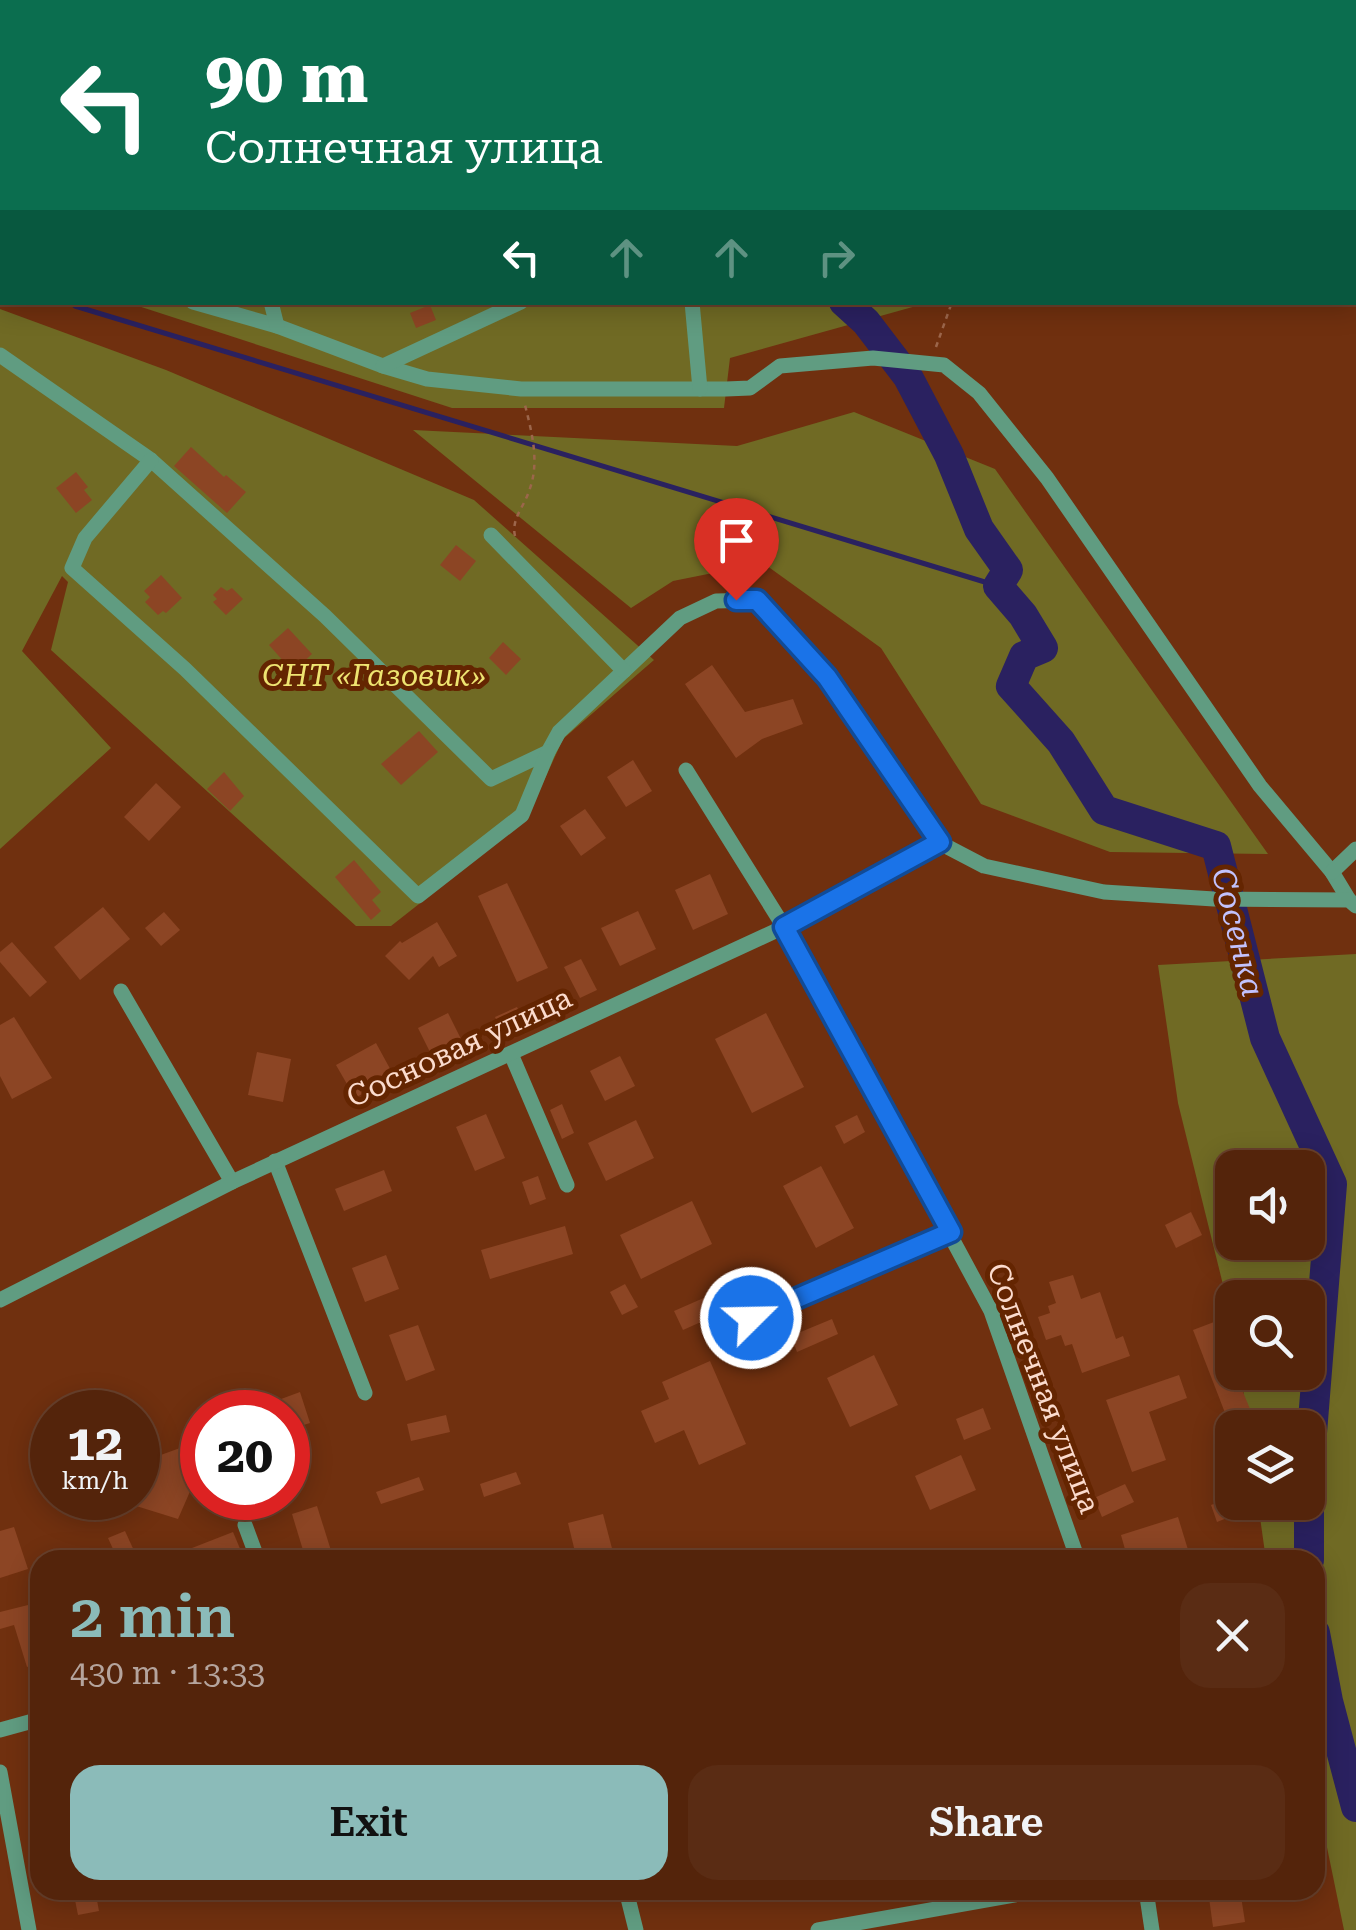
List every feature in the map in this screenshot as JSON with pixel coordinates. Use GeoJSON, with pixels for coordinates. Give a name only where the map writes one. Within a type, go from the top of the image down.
{"type":"FeatureCollection","features":[{"type":"Feature","properties":{"kind":"lane"},"geometry":{"type":"LineString","coordinates":[[204,305],[277,326],[427,379],[521,388],[750,388],[780,366],[873,358],[944,366],[979,394],[1047,478],[1260,786],[1332,872],[1352,903]]}},
{"type":"Feature","properties":{"kind":"lane"},"geometry":{"type":"LineString","coordinates":[[272,305],[277,326]]}},
{"type":"Feature","properties":{"kind":"lane"},"geometry":{"type":"LineString","coordinates":[[383,366],[515,305]]}},
{"type":"Feature","properties":{"kind":"lane"},"geometry":{"type":"LineString","coordinates":[[692,305],[700,389]]}},
{"type":"Feature","properties":{"kind":"lane"},"geometry":{"type":"LineString","coordinates":[[0,355],[151,460],[325,616],[491,779],[548,752]]}},
{"type":"Feature","properties":{"kind":"lane"},"geometry":{"type":"LineString","coordinates":[[151,460],[85,538],[72,568],[185,669],[418,896],[522,815],[559,732],[680,618],[716,601],[757,600],[827,677],[940,842],[984,866],[1104,892],[1352,903]]}},
{"type":"Feature","properties":{"kind":"lane"},"geometry":{"type":"LineString","coordinates":[[490,535],[624,671]]}},
{"type":"Feature","properties":{"kind":"lane","name":"Солнечная улица"},"geometry":{"type":"LineString","coordinates":[[686,770],[784,927],[991,1310],[1075,1550]]}},
{"type":"Feature","properties":{"kind":"lane","name":"Сосновая улица"},"geometry":{"type":"LineString","coordinates":[[0,1300],[276,1161],[784,927],[940,842]]}},
{"type":"Feature","properties":{"kind":"lane"},"geometry":{"type":"LineString","coordinates":[[1332,872],[1356,849]]}},
{"type":"Feature","properties":{"kind":"lane"},"geometry":{"type":"LineString","coordinates":[[121,990],[232,1182]]}},
{"type":"Feature","properties":{"kind":"lane"},"geometry":{"type":"LineString","coordinates":[[511,1054],[567,1185]]}},
{"type":"Feature","properties":{"kind":"lane"},"geometry":{"type":"LineString","coordinates":[[276,1161],[365,1393]]}},
{"type":"Feature","properties":{"kind":"lane"},"geometry":{"type":"LineString","coordinates":[[751,1318],[951,1232]]}},
{"type":"Feature","properties":{"kind":"lane"},"geometry":{"type":"LineString","coordinates":[[245,1526],[254,1550]]}},
{"type":"Feature","properties":{"kind":"lane"},"geometry":{"type":"LineString","coordinates":[[0,1730],[30,1722]]}},
{"type":"Feature","properties":{"kind":"lane"},"geometry":{"type":"LineString","coordinates":[[0,1772],[29,1930]]}},
{"type":"Feature","properties":{"kind":"lane"},"geometry":{"type":"LineString","coordinates":[[628,1900],[636,1930]]}},
{"type":"Feature","properties":{"kind":"lane"},"geometry":{"type":"LineString","coordinates":[[818,1930],[986,1900]]}},
{"type":"Feature","properties":{"kind":"lane"},"geometry":{"type":"LineString","coordinates":[[1148,1900],[1152,1930]]}},
{"type":"Feature","properties":{"kind":"path"},"geometry":{"type":"LineString","coordinates":[[923,362],[951,305]]}},
{"type":"Feature","properties":{"kind":"path"},"geometry":{"type":"LineString","coordinates":[[516,540],[513,527],[531,489],[535,442],[521,388]]}},
{"type":"Feature","properties":{"kind":"green space"},"geometry":{"type":"Polygon","coordinates":[[[135,305],[920,305],[730,358],[724,408],[452,408],[135,305]]]}},
{"type":"Feature","properties":{"kind":"green space","name":"СНТ «Газовик»"},"geometry":{"type":"Polygon","coordinates":[[[0,309],[166,370],[474,500],[654,660],[563,739],[526,820],[391,926],[356,926],[51,650],[68,582],[62,576],[22,651],[111,748],[0,849],[0,309]]]}},
{"type":"Feature","properties":{"kind":"green space"},"geometry":{"type":"Polygon","coordinates":[[[854,412],[995,469],[1268,854],[1110,852],[981,804],[881,648],[763,563],[673,581],[631,608],[413,430],[737,446],[854,412]]]}},
{"type":"Feature","properties":{"kind":"green space"},"geometry":{"type":"Polygon","coordinates":[[[1356,954],[1356,1930],[1344,1930],[1325,1838],[1325,1550],[1265,1550],[1260,1520],[1325,1520],[1325,1410],[1246,1410],[1243,1390],[1325,1390],[1325,1280],[1222,1280],[1217,1260],[1325,1260],[1325,1150],[1215,1150],[1215,1252],[1178,1103],[1158,965],[1356,954]]]}},
{"type":"Feature","properties":{"kind":"building"},"geometry":{"type":"Polygon","coordinates":[[[430,305],[436,320],[416,328],[410,313],[430,305]]]}},
{"type":"Feature","properties":{"kind":"building"},"geometry":{"type":"Polygon","coordinates":[[[191,447],[246,492],[227,513],[174,466],[191,447]]]}},
{"type":"Feature","properties":{"kind":"building"},"geometry":{"type":"Polygon","coordinates":[[[76,472],[92,500],[76,513],[56,488],[76,472]]]}},
{"type":"Feature","properties":{"kind":"building"},"geometry":{"type":"Polygon","coordinates":[[[456,545],[476,561],[460,581],[440,565],[456,545]]]}},
{"type":"Feature","properties":{"kind":"building"},"geometry":{"type":"Polygon","coordinates":[[[161,575],[182,598],[158,615],[145,602],[150,597],[144,591],[161,575]]]}},
{"type":"Feature","properties":{"kind":"building"},"geometry":{"type":"Polygon","coordinates":[[[221,587],[227,591],[232,588],[243,599],[226,615],[213,602],[217,599],[213,595],[221,587]]]}},
{"type":"Feature","properties":{"kind":"building"},"geometry":{"type":"Polygon","coordinates":[[[288,628],[312,654],[293,672],[269,645],[288,628]]]}},
{"type":"Feature","properties":{"kind":"building"},"geometry":{"type":"Polygon","coordinates":[[[503,642],[521,659],[506,675],[489,658],[503,642]]]}},
{"type":"Feature","properties":{"kind":"building"},"geometry":{"type":"Polygon","coordinates":[[[712,665],[745,712],[793,699],[803,724],[762,739],[736,758],[685,684],[712,665]]]}},
{"type":"Feature","properties":{"kind":"building"},"geometry":{"type":"Polygon","coordinates":[[[419,731],[438,752],[401,785],[381,764],[419,731]]]}},
{"type":"Feature","properties":{"kind":"building"},"geometry":{"type":"Polygon","coordinates":[[[633,760],[652,791],[626,807],[607,777],[633,760]]]}},
{"type":"Feature","properties":{"kind":"building"},"geometry":{"type":"Polygon","coordinates":[[[224,772],[244,796],[230,811],[207,789],[224,772]]]}},
{"type":"Feature","properties":{"kind":"building"},"geometry":{"type":"Polygon","coordinates":[[[156,783],[181,807],[149,841],[124,817],[156,783]]]}},
{"type":"Feature","properties":{"kind":"building"},"geometry":{"type":"Polygon","coordinates":[[[585,809],[606,838],[581,856],[560,826],[585,809]]]}},
{"type":"Feature","properties":{"kind":"building"},"geometry":{"type":"Polygon","coordinates":[[[354,860],[381,892],[372,900],[381,911],[371,920],[335,877],[354,860]]]}},
{"type":"Feature","properties":{"kind":"building"},"geometry":{"type":"Polygon","coordinates":[[[710,874],[728,914],[693,930],[675,890],[710,874]]]}},
{"type":"Feature","properties":{"kind":"building"},"geometry":{"type":"Polygon","coordinates":[[[507,883],[548,968],[517,982],[478,896],[507,883]]]}},
{"type":"Feature","properties":{"kind":"building"},"geometry":{"type":"Polygon","coordinates":[[[103,907],[130,939],[80,980],[54,947],[103,907]]]}},
{"type":"Feature","properties":{"kind":"building"},"geometry":{"type":"Polygon","coordinates":[[[638,911],[656,949],[620,966],[601,928],[638,911]]]}},
{"type":"Feature","properties":{"kind":"building"},"geometry":{"type":"Polygon","coordinates":[[[164,912],[180,930],[161,946],[145,928],[164,912]]]}},
{"type":"Feature","properties":{"kind":"building"},"geometry":{"type":"Polygon","coordinates":[[[437,922],[457,956],[439,967],[433,956],[409,980],[385,956],[400,941],[437,922]]]}},
{"type":"Feature","properties":{"kind":"building"},"geometry":{"type":"Polygon","coordinates":[[[12,942],[47,982],[30,997],[0,962],[0,952],[12,942]]]}},
{"type":"Feature","properties":{"kind":"building"},"geometry":{"type":"Polygon","coordinates":[[[581,959],[597,990],[580,998],[564,967],[581,959]]]}},
{"type":"Feature","properties":{"kind":"building"},"geometry":{"type":"Polygon","coordinates":[[[517,1007],[523,1021],[502,1031],[495,1017],[517,1007]]]}},
{"type":"Feature","properties":{"kind":"building"},"geometry":{"type":"Polygon","coordinates":[[[448,1013],[464,1045],[434,1060],[418,1028],[448,1013]]]}},
{"type":"Feature","properties":{"kind":"building"},"geometry":{"type":"Polygon","coordinates":[[[766,1013],[804,1087],[752,1113],[715,1039],[766,1013]]]}},
{"type":"Feature","properties":{"kind":"building"},"geometry":{"type":"Polygon","coordinates":[[[14,1017],[52,1078],[12,1099],[0,1076],[0,1025],[14,1017]]]}},
{"type":"Feature","properties":{"kind":"building"},"geometry":{"type":"Polygon","coordinates":[[[376,1043],[394,1076],[355,1098],[336,1065],[376,1043]]]}},
{"type":"Feature","properties":{"kind":"building"},"geometry":{"type":"Polygon","coordinates":[[[257,1052],[291,1059],[283,1102],[248,1095],[257,1052]]]}},
{"type":"Feature","properties":{"kind":"building"},"geometry":{"type":"Polygon","coordinates":[[[620,1056],[635,1086],[605,1101],[590,1071],[620,1056]]]}},
{"type":"Feature","properties":{"kind":"building"},"geometry":{"type":"Polygon","coordinates":[[[562,1104],[574,1133],[562,1139],[550,1110],[562,1104]]]}},
{"type":"Feature","properties":{"kind":"building"},"geometry":{"type":"Polygon","coordinates":[[[486,1114],[505,1158],[475,1171],[456,1127],[486,1114]]]}},
{"type":"Feature","properties":{"kind":"building"},"geometry":{"type":"Polygon","coordinates":[[[857,1115],[865,1132],[844,1144],[835,1126],[857,1115]]]}},
{"type":"Feature","properties":{"kind":"building"},"geometry":{"type":"Polygon","coordinates":[[[636,1120],[654,1158],[606,1181],[588,1143],[636,1120]]]}},
{"type":"Feature","properties":{"kind":"building"},"geometry":{"type":"Polygon","coordinates":[[[821,1166],[854,1228],[816,1248],[783,1186],[821,1166]]]}},
{"type":"Feature","properties":{"kind":"building"},"geometry":{"type":"Polygon","coordinates":[[[384,1170],[392,1191],[344,1211],[335,1189],[384,1170]]]}},
{"type":"Feature","properties":{"kind":"building"},"geometry":{"type":"Polygon","coordinates":[[[538,1176],[546,1199],[530,1205],[522,1182],[538,1176]]]}},
{"type":"Feature","properties":{"kind":"building"},"geometry":{"type":"Polygon","coordinates":[[[692,1201],[712,1244],[641,1279],[620,1235],[692,1201]]]}},
{"type":"Feature","properties":{"kind":"building"},"geometry":{"type":"Polygon","coordinates":[[[1191,1212],[1202,1235],[1176,1248],[1165,1225],[1191,1212]]]}},
{"type":"Feature","properties":{"kind":"building"},"geometry":{"type":"Polygon","coordinates":[[[565,1226],[573,1254],[490,1279],[481,1250],[565,1226]]]}},
{"type":"Feature","properties":{"kind":"building"},"geometry":{"type":"Polygon","coordinates":[[[386,1255],[399,1289],[365,1302],[352,1268],[386,1255]]]}},
{"type":"Feature","properties":{"kind":"building"},"geometry":{"type":"Polygon","coordinates":[[[1073,1275],[1081,1299],[1100,1292],[1116,1339],[1123,1336],[1130,1356],[1082,1373],[1072,1344],[1065,1346],[1061,1335],[1046,1340],[1038,1317],[1050,1313],[1048,1306],[1056,1303],[1049,1282],[1073,1275]]]}},
{"type":"Feature","properties":{"kind":"building"},"geometry":{"type":"Polygon","coordinates":[[[625,1284],[638,1307],[622,1315],[610,1292],[625,1284]]]}},
{"type":"Feature","properties":{"kind":"building"},"geometry":{"type":"Polygon","coordinates":[[[731,1286],[739,1305],[683,1330],[674,1311],[731,1286]]]}},
{"type":"Feature","properties":{"kind":"building"},"geometry":{"type":"Polygon","coordinates":[[[832,1319],[838,1334],[797,1352],[791,1336],[832,1319]]]}},
{"type":"Feature","properties":{"kind":"building"},"geometry":{"type":"Polygon","coordinates":[[[1215,1324],[1215,1387],[1193,1330],[1215,1324]]]}},
{"type":"Feature","properties":{"kind":"building"},"geometry":{"type":"Polygon","coordinates":[[[418,1325],[435,1370],[406,1381],[389,1335],[418,1325]]]}},
{"type":"Feature","properties":{"kind":"building"},"geometry":{"type":"Polygon","coordinates":[[[874,1355],[898,1405],[850,1427],[827,1378],[874,1355]]]}},
{"type":"Feature","properties":{"kind":"building"},"geometry":{"type":"Polygon","coordinates":[[[710,1361],[746,1444],[699,1465],[684,1430],[655,1443],[641,1411],[669,1399],[662,1382],[710,1361]]]}},
{"type":"Feature","properties":{"kind":"building"},"geometry":{"type":"Polygon","coordinates":[[[1179,1375],[1187,1398],[1149,1412],[1166,1460],[1132,1472],[1106,1400],[1179,1375]]]}},
{"type":"Feature","properties":{"kind":"building"},"geometry":{"type":"Polygon","coordinates":[[[1216,1390],[1242,1390],[1250,1409],[1224,1410],[1216,1390]]]}},
{"type":"Feature","properties":{"kind":"building"},"geometry":{"type":"Polygon","coordinates":[[[983,1408],[991,1429],[964,1440],[956,1419],[983,1408]]]}},
{"type":"Feature","properties":{"kind":"building"},"geometry":{"type":"Polygon","coordinates":[[[446,1415],[450,1432],[411,1441],[407,1424],[446,1415]]]}},
{"type":"Feature","properties":{"kind":"building"},"geometry":{"type":"Polygon","coordinates":[[[180,1448],[178,1519],[160,1513],[160,1455],[180,1448]]]}},
{"type":"Feature","properties":{"kind":"building"},"geometry":{"type":"Polygon","coordinates":[[[961,1455],[976,1490],[930,1510],[915,1476],[961,1455]]]}},
{"type":"Feature","properties":{"kind":"building"},"geometry":{"type":"Polygon","coordinates":[[[516,1472],[521,1484],[484,1497],[480,1484],[516,1472]]]}},
{"type":"Feature","properties":{"kind":"building"},"geometry":{"type":"Polygon","coordinates":[[[419,1477],[424,1490],[381,1504],[376,1492],[419,1477]]]}},
{"type":"Feature","properties":{"kind":"building"},"geometry":{"type":"Polygon","coordinates":[[[1125,1484],[1134,1502],[1102,1517],[1094,1498],[1125,1484]]]}},
{"type":"Feature","properties":{"kind":"building"},"geometry":{"type":"Polygon","coordinates":[[[317,1506],[331,1550],[303,1550],[294,1520],[310,1520],[310,1508],[317,1506]]]}},
{"type":"Feature","properties":{"kind":"building"},"geometry":{"type":"Polygon","coordinates":[[[603,1514],[612,1550],[575,1550],[568,1523],[603,1514]]]}},
{"type":"Feature","properties":{"kind":"building"},"geometry":{"type":"Polygon","coordinates":[[[1178,1517],[1188,1550],[1125,1550],[1121,1535],[1178,1517]]]}},
{"type":"Feature","properties":{"kind":"building"},"geometry":{"type":"Polygon","coordinates":[[[14,1527],[28,1569],[0,1578],[0,1531],[14,1527]]]}},
{"type":"Feature","properties":{"kind":"building"},"geometry":{"type":"Polygon","coordinates":[[[125,1531],[134,1550],[113,1550],[108,1538],[125,1531]]]}},
{"type":"Feature","properties":{"kind":"building"},"geometry":{"type":"Polygon","coordinates":[[[233,1532],[241,1550],[193,1550],[233,1532]]]}},
{"type":"Feature","properties":{"kind":"building"},"geometry":{"type":"Polygon","coordinates":[[[30,1604],[30,1666],[27,1667],[14,1625],[0,1629],[0,1612],[30,1604]]]}},
{"type":"Feature","properties":{"kind":"building"},"geometry":{"type":"Polygon","coordinates":[[[75,1900],[97,1900],[99,1911],[78,1915],[75,1900]]]}},
{"type":"Feature","properties":{"kind":"building"},"geometry":{"type":"Polygon","coordinates":[[[1209,1900],[1242,1900],[1245,1922],[1213,1927],[1209,1900]]]}},
{"type":"Feature","properties":{"kind":"waterway","name":"Сосенка"},"geometry":{"type":"LineString","coordinates":[[847,305],[866,322],[908,377],[949,455],[979,529],[1008,570],[998,586],[1023,615],[1043,648],[1024,656],[1011,686],[1061,742],[1104,810],[1216,846],[1265,1038],[1332,1184],[1309,1470],[1309,1550]]}},
{"type":"Feature","properties":{"kind":"waterway"},"geometry":{"type":"LineString","coordinates":[[75,306],[998,586]]}},
{"type":"Feature","properties":{"kind":"waterway","name":"Сосенка"},"geometry":{"type":"LineString","coordinates":[[1325,1685],[1356,1807]]}},
{"type":"Feature","properties":{"kind":"route"},"geometry":{"type":"LineString","coordinates":[[736,600],[757,600],[827,677],[940,842],[784,927],[951,1232],[751,1318]]}}]}
